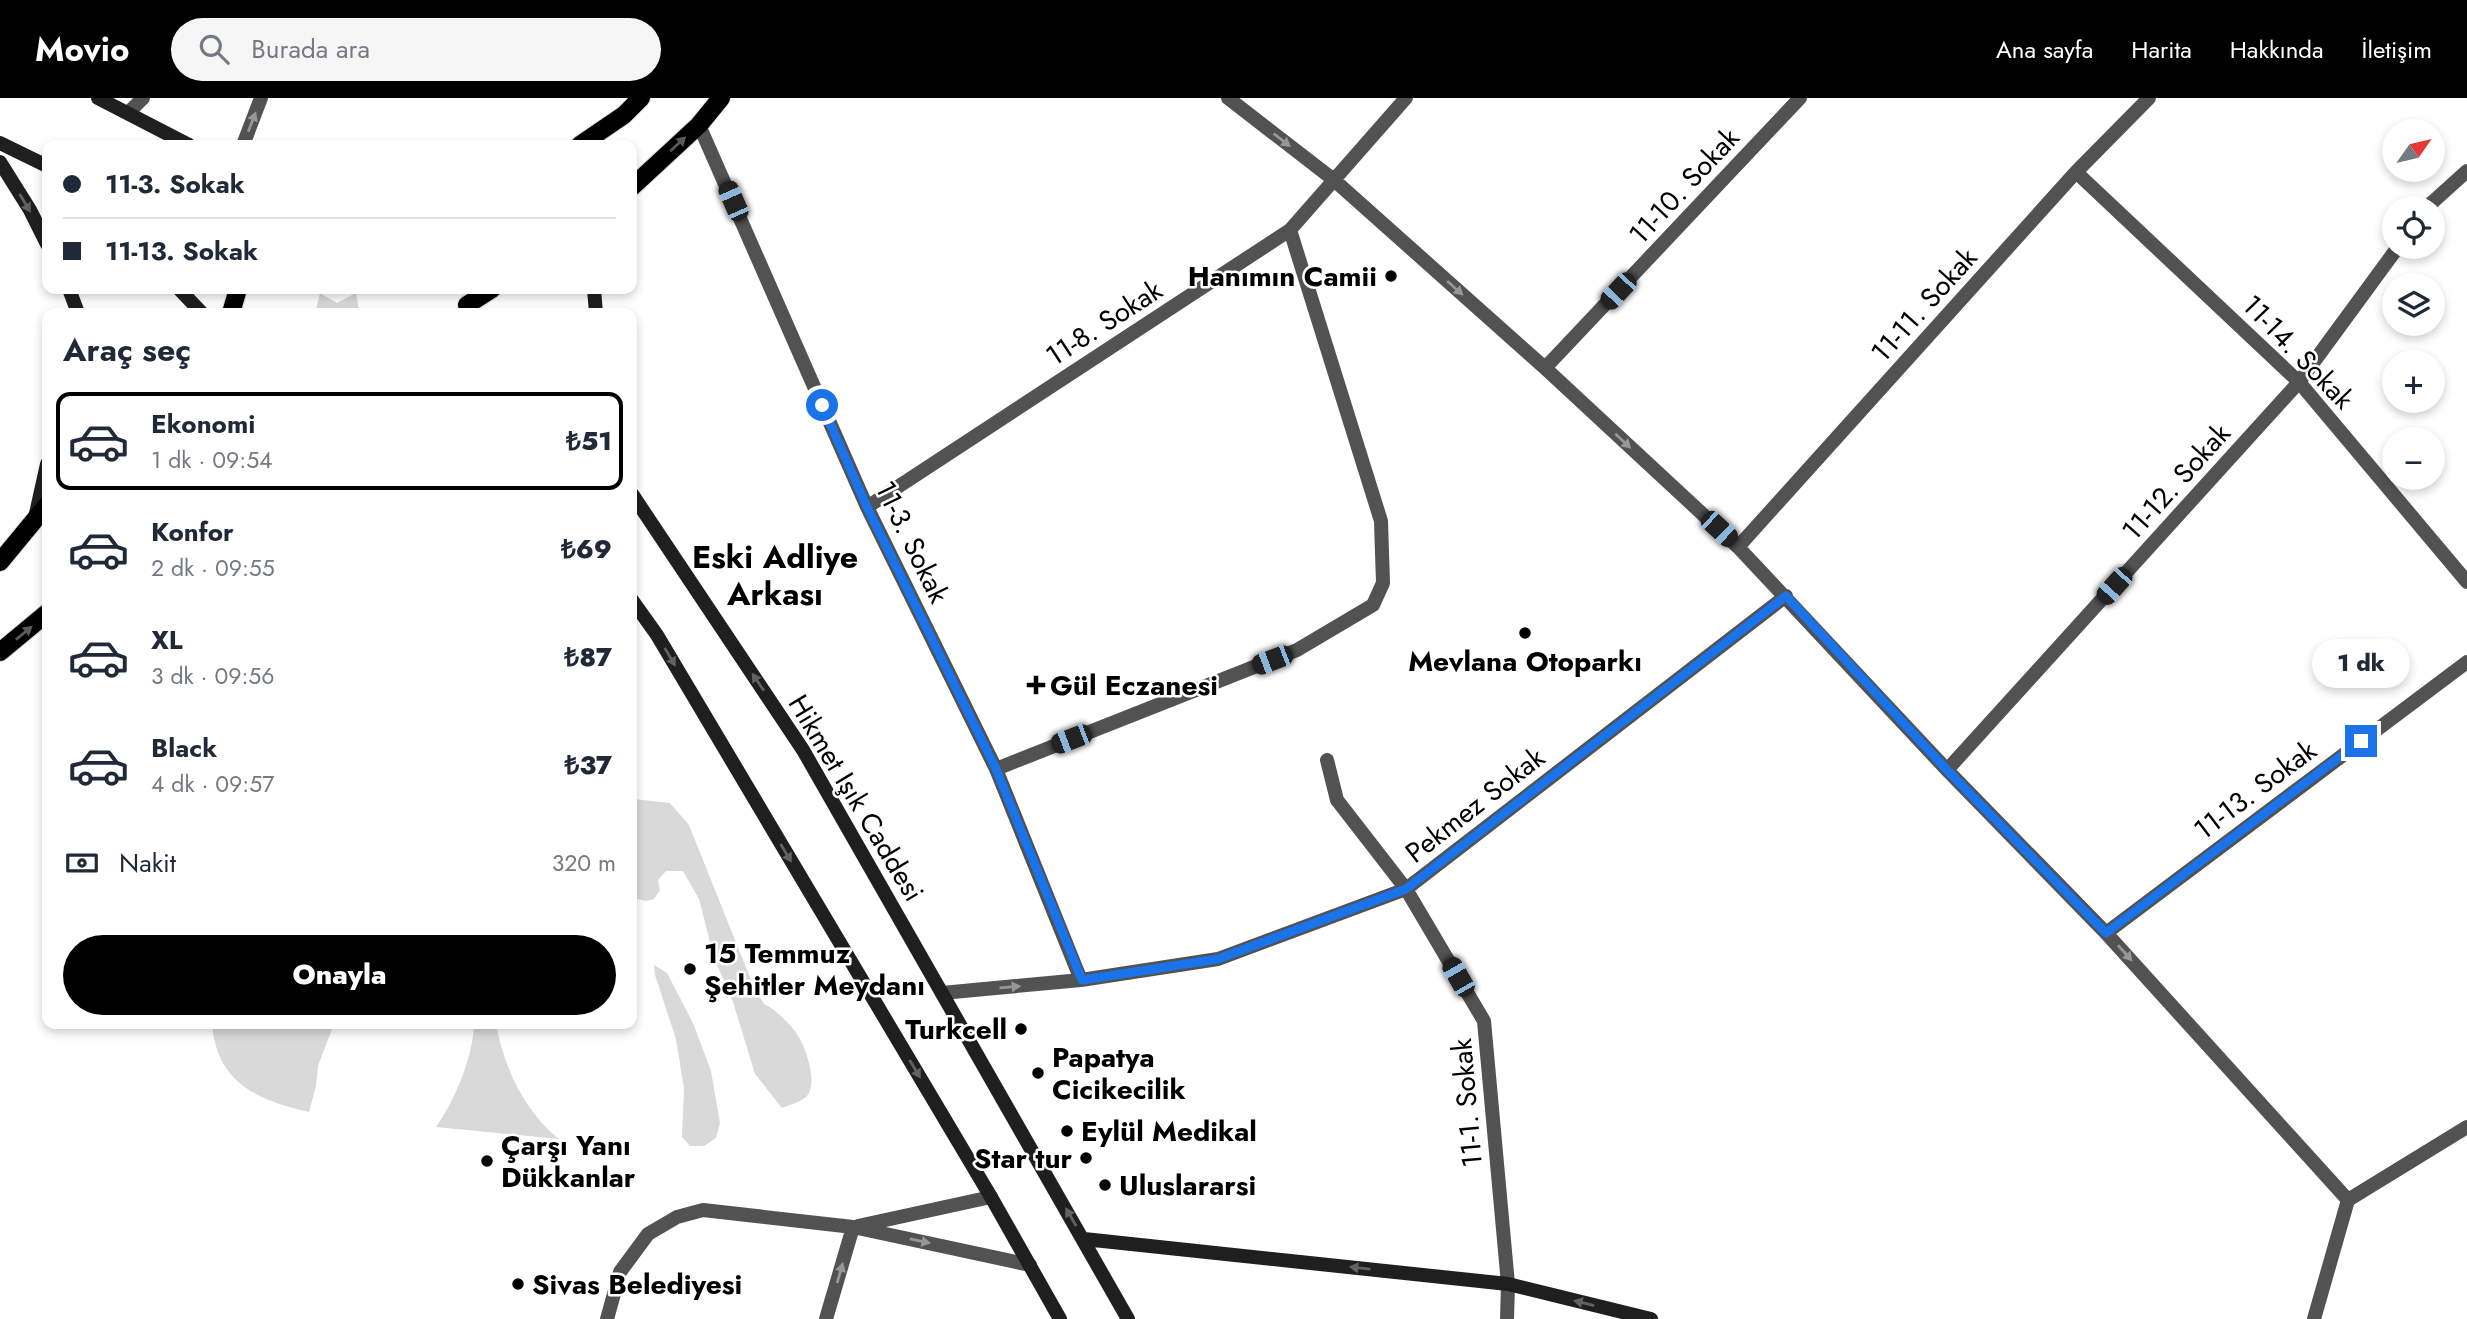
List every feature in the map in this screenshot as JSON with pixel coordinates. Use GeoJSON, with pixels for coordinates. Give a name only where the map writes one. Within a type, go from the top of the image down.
{"type":"FeatureCollection","features":[{"type":"Feature","properties":{"kind":"main road"},"geometry":{"type":"LineString","coordinates":[[587,140],[624,115],[641,98]]}},
{"type":"Feature","properties":{"kind":"main road"},"geometry":{"type":"LineString","coordinates":[[637,182],[699,125],[721,98]]}},
{"type":"Feature","properties":{"kind":"main road"},"geometry":{"type":"LineString","coordinates":[[466,302],[482,294]]}},
{"type":"Feature","properties":{"kind":"main road"},"geometry":{"type":"LineString","coordinates":[[0,562],[42,511]]}},
{"type":"Feature","properties":{"kind":"main road"},"geometry":{"type":"LineString","coordinates":[[0,652],[42,618]]}},
{"type":"Feature","properties":{"kind":"street"},"geometry":{"type":"LineString","coordinates":[[99,98],[179,140]]}},
{"type":"Feature","properties":{"kind":"street"},"geometry":{"type":"LineString","coordinates":[[128,113],[143,98]]}},
{"type":"Feature","properties":{"kind":"street"},"geometry":{"type":"LineString","coordinates":[[245,140],[261,98]]}},
{"type":"Feature","properties":{"kind":"street"},"geometry":{"type":"LineString","coordinates":[[1228,98],[1334,180],[1545,368],[1738,547],[1947,770],[2106,933],[2348,1200]]}},
{"type":"Feature","properties":{"kind":"street","name":"11-8. Sokak"},"geometry":{"type":"LineString","coordinates":[[867,507],[1290,230],[1406,98]]}},
{"type":"Feature","properties":{"kind":"street","name":"11-10. Sokak"},"geometry":{"type":"LineString","coordinates":[[1545,368],[1800,98]]}},
{"type":"Feature","properties":{"kind":"street","name":"11-11. Sokak"},"geometry":{"type":"LineString","coordinates":[[1738,547],[2076,172],[2149,98]]}},
{"type":"Feature","properties":{"kind":"street","name":"11-3. Sokak"},"geometry":{"type":"LineString","coordinates":[[699,125],[867,507],[996,769],[1082,980]]}},
{"type":"Feature","properties":{"kind":"street"},"geometry":{"type":"LineString","coordinates":[[0,143],[42,164]]}},
{"type":"Feature","properties":{"kind":"street"},"geometry":{"type":"LineString","coordinates":[[0,162],[42,234]]}},
{"type":"Feature","properties":{"kind":"street"},"geometry":{"type":"LineString","coordinates":[[2439,196],[2467,171]]}},
{"type":"Feature","properties":{"kind":"street","name":"11-14. Sokak"},"geometry":{"type":"LineString","coordinates":[[2076,172],[2299,382],[2467,582]]}},
{"type":"Feature","properties":{"kind":"street"},"geometry":{"type":"LineString","coordinates":[[996,769],[1297,650],[1373,604],[1383,583],[1381,521],[1290,230]]}},
{"type":"Feature","properties":{"kind":"street","name":"11-12. Sokak"},"geometry":{"type":"LineString","coordinates":[[1947,770],[2299,382],[2389,259]]}},
{"type":"Feature","properties":{"kind":"street"},"geometry":{"type":"LineString","coordinates":[[184,294],[197,308]]}},
{"type":"Feature","properties":{"kind":"street"},"geometry":{"type":"LineString","coordinates":[[34,521],[42,486]]}},
{"type":"Feature","properties":{"kind":"street","name":"Hikmet Işık Caddesi"},"geometry":{"type":"LineString","coordinates":[[637,501],[803,750],[1128,1319]]}},
{"type":"Feature","properties":{"kind":"street","name":"Pekmez Sokak"},"geometry":{"type":"LineString","coordinates":[[942,993],[1082,980],[1218,959],[1406,889],[1786,596]]}},
{"type":"Feature","properties":{"kind":"street"},"geometry":{"type":"LineString","coordinates":[[637,607],[657,635],[991,1197],[1060,1319]]}},
{"type":"Feature","properties":{"kind":"street","name":"11-13. Sokak"},"geometry":{"type":"LineString","coordinates":[[2106,933],[2467,662]]}},
{"type":"Feature","properties":{"kind":"street","name":"11-1. Sokak"},"geometry":{"type":"LineString","coordinates":[[1327,760],[1337,800],[1406,889],[1484,1021],[1508,1283],[1507,1319]]}},
{"type":"Feature","properties":{"kind":"street"},"geometry":{"type":"LineString","coordinates":[[2314,1319],[2348,1200],[2467,1128]]}},
{"type":"Feature","properties":{"kind":"street"},"geometry":{"type":"LineString","coordinates":[[853,1227],[991,1197]]}},
{"type":"Feature","properties":{"kind":"street"},"geometry":{"type":"LineString","coordinates":[[607,1319],[620,1272],[648,1234],[677,1217],[703,1210],[853,1227],[1030,1265]]}},
{"type":"Feature","properties":{"kind":"street"},"geometry":{"type":"LineString","coordinates":[[827,1319],[853,1227]]}},
{"type":"Feature","properties":{"kind":"street"},"geometry":{"type":"LineString","coordinates":[[1084,1239],[1508,1283],[1651,1319]]}},
{"type":"Feature","properties":{"kind":"shaded area"},"geometry":{"type":"Polygon","coordinates":[[[320,294],[337,303],[356,294],[359,308],[316,308],[320,294]]]}},
{"type":"Feature","properties":{"kind":"shaded area"},"geometry":{"type":"Polygon","coordinates":[[[637,799],[670,803],[689,825],[753,985],[764,1004],[791,1026],[804,1049],[811,1084],[807,1096],[782,1108],[755,1074],[733,1002],[714,958],[699,899],[683,871],[666,871],[658,880],[660,890],[654,899],[637,899],[637,799]]]}},
{"type":"Feature","properties":{"kind":"shaded area"},"geometry":{"type":"Polygon","coordinates":[[[654,965],[667,973],[693,1023],[711,1071],[720,1123],[716,1138],[704,1146],[690,1146],[682,1137],[684,1089],[676,1039],[654,965]]]}},
{"type":"Feature","properties":{"kind":"shaded area"},"geometry":{"type":"Polygon","coordinates":[[[213,1029],[332,1029],[318,1066],[309,1112],[273,1101],[243,1086],[231,1075],[215,1044],[213,1029]]]}},
{"type":"Feature","properties":{"kind":"shaded area"},"geometry":{"type":"Polygon","coordinates":[[[474,1029],[497,1029],[504,1056],[517,1087],[536,1115],[559,1139],[436,1127],[462,1078],[474,1029]]]}},
{"type":"Feature","properties":{"kind":"place","name":"Hanımın Camii"},"geometry":{"type":"Point","coordinates":[1391,276]}},
{"type":"Feature","properties":{"kind":"place","name":"Mevlana Otoparkı"},"geometry":{"type":"Point","coordinates":[1525,633]}},
{"type":"Feature","properties":{"kind":"place","name":"Gül Eczanesi"},"geometry":{"type":"Point","coordinates":[1036,685]}},
{"type":"Feature","properties":{"kind":"place","name":"15 Temmuz Şehitler Meydanı"},"geometry":{"type":"Point","coordinates":[690,969]}},
{"type":"Feature","properties":{"kind":"place","name":"Turkcell"},"geometry":{"type":"Point","coordinates":[1021,1029]}},
{"type":"Feature","properties":{"kind":"place","name":"Papatya Cicikecilik"},"geometry":{"type":"Point","coordinates":[1038,1073]}},
{"type":"Feature","properties":{"kind":"place","name":"Eylül Medikal"},"geometry":{"type":"Point","coordinates":[1067,1131]}},
{"type":"Feature","properties":{"kind":"place","name":"Star tur"},"geometry":{"type":"Point","coordinates":[1086,1158]}},
{"type":"Feature","properties":{"kind":"place","name":"Çarşı Yanı Dükkanlar"},"geometry":{"type":"Point","coordinates":[487,1161]}},
{"type":"Feature","properties":{"kind":"place","name":"Uluslararsi"},"geometry":{"type":"Point","coordinates":[1105,1185]}},
{"type":"Feature","properties":{"kind":"place","name":"Sivas Belediyesi"},"geometry":{"type":"Point","coordinates":[518,1284]}},
{"type":"Feature","properties":{"kind":"district","name":"Eski Adliye Arkası"},"geometry":{"type":"Point","coordinates":[775,576]}},
{"type":"Feature","properties":{"kind":"route"},"geometry":{"type":"LineString","coordinates":[[822,405],[867,507],[996,769],[1082,980],[1218,959],[1406,889],[1786,596],[1947,770],[2106,933],[2361,741]]}}]}
